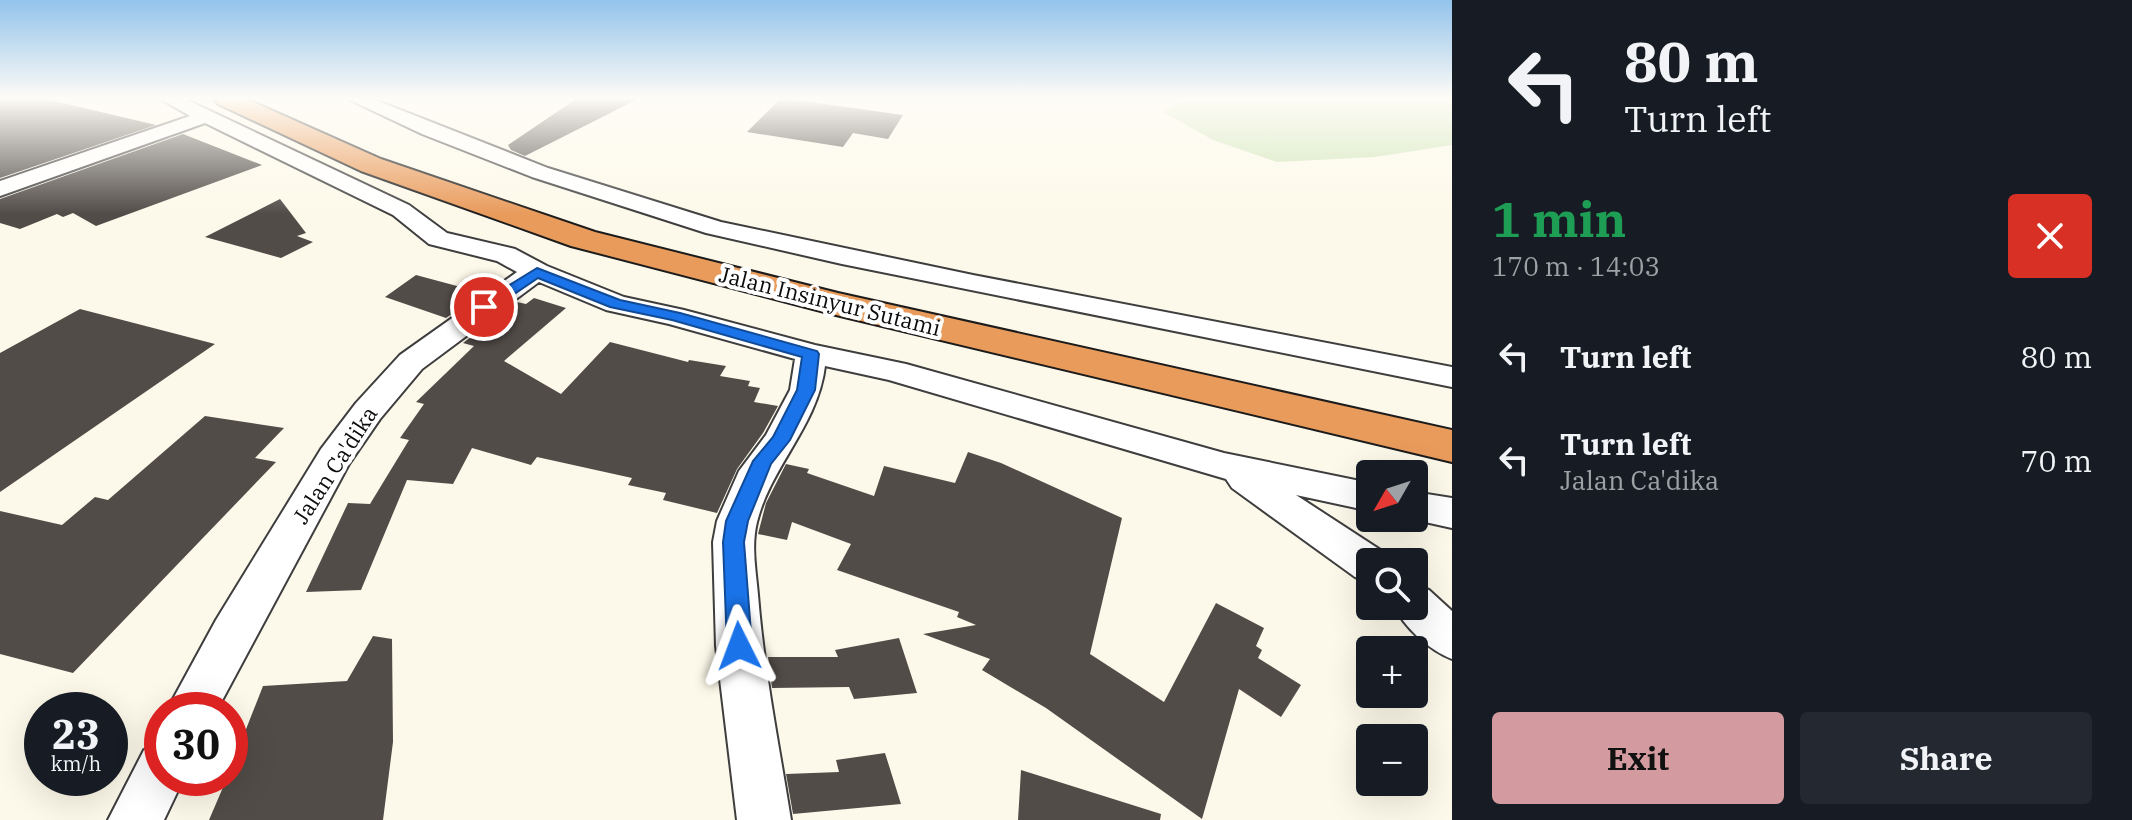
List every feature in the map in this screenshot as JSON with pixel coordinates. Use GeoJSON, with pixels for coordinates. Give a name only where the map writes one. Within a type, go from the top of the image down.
{"type":"FeatureCollection","features":[{"type":"Feature","properties":{"kind":"highway","name":"Jalan Insinyur Sutami"},"geometry":{"type":"LineString","coordinates":[[291,137],[583,239],[836,304],[1452,446]]}},
{"type":"Feature","properties":{"kind":"highway","name":"Jalan Insinyur Sutami"},"geometry":{"type":"LineString","coordinates":[[365,137],[426,164],[605,224],[837,281],[1452,416]]}},
{"type":"Feature","properties":{"kind":"street"},"geometry":{"type":"LineString","coordinates":[[0,189],[125,137]]}},
{"type":"Feature","properties":{"kind":"street"},"geometry":{"type":"LineString","coordinates":[[261,137],[401,210],[438,239],[506,255],[537,272],[616,304],[674,316],[811,354],[895,371],[1224,466],[1356,494]]}},
{"type":"Feature","properties":{"kind":"street"},"geometry":{"type":"LineString","coordinates":[[450,137],[610,196],[716,228],[964,282],[1452,377]]}},
{"type":"Feature","properties":{"kind":"street","name":"Jalan Ca'dika"},"geometry":{"type":"LineString","coordinates":[[201,692],[334,458],[368,411],[411,362],[508,289],[537,272]]}},
{"type":"Feature","properties":{"kind":"street"},"geometry":{"type":"LineString","coordinates":[[764,820],[739,646],[733,542],[737,521],[758,471],[781,440],[806,390],[811,354]]}},
{"type":"Feature","properties":{"kind":"street"},"geometry":{"type":"LineString","coordinates":[[1224,466],[1356,555]]}},
{"type":"Feature","properties":{"kind":"street"},"geometry":{"type":"LineString","coordinates":[[1428,509],[1452,513]]}},
{"type":"Feature","properties":{"kind":"street"},"geometry":{"type":"LineString","coordinates":[[1452,599],[1442,612],[1452,630]]}},
{"type":"Feature","properties":{"kind":"street"},"geometry":{"type":"LineString","coordinates":[[1428,616],[1452,639]]}},
{"type":"Feature","properties":{"kind":"street"},"geometry":{"type":"LineString","coordinates":[[135,820],[147,796]]}},
{"type":"Feature","properties":{"kind":"green space"},"geometry":{"type":"Polygon","coordinates":[[[1208,137],[1452,137],[1452,145],[1375,157],[1277,162],[1208,137]]]}},
{"type":"Feature","properties":{"kind":"building"},"geometry":{"type":"Polygon","coordinates":[[[0,137],[120,137],[0,178],[0,137]]]}},
{"type":"Feature","properties":{"kind":"building"},"geometry":{"type":"Polygon","coordinates":[[[174,137],[191,137],[262,165],[96,226],[73,213],[63,217],[57,214],[20,229],[0,223],[0,199],[174,137]]]}},
{"type":"Feature","properties":{"kind":"building"},"geometry":{"type":"Polygon","coordinates":[[[519,137],[562,137],[525,156],[511,150],[508,145],[519,137]]]}},
{"type":"Feature","properties":{"kind":"building"},"geometry":{"type":"Polygon","coordinates":[[[781,137],[850,137],[843,147],[781,137]]]}},
{"type":"Feature","properties":{"kind":"building"},"geometry":{"type":"Polygon","coordinates":[[[280,199],[306,233],[297,236],[313,242],[281,258],[205,237],[280,199]]]}},
{"type":"Feature","properties":{"kind":"building"},"geometry":{"type":"Polygon","coordinates":[[[416,275],[483,293],[446,318],[385,297],[416,275]]]}},
{"type":"Feature","properties":{"kind":"building"},"geometry":{"type":"Polygon","coordinates":[[[534,298],[566,308],[504,361],[561,394],[610,342],[688,362],[726,366],[720,376],[750,381],[748,386],[760,388],[754,402],[778,406],[737,469],[717,513],[663,500],[666,493],[628,485],[632,478],[537,457],[531,465],[472,448],[453,484],[407,480],[361,590],[306,592],[348,503],[370,504],[409,440],[400,438],[424,404],[416,402],[474,346],[463,343],[517,302],[526,304],[534,298]]]}},
{"type":"Feature","properties":{"kind":"building"},"geometry":{"type":"Polygon","coordinates":[[[80,309],[215,344],[0,492],[0,353],[80,309]]]}},
{"type":"Feature","properties":{"kind":"building"},"geometry":{"type":"Polygon","coordinates":[[[205,416],[284,428],[255,458],[276,462],[73,673],[0,654],[0,511],[62,525],[95,497],[108,500],[205,416]]]}},
{"type":"Feature","properties":{"kind":"building"},"geometry":{"type":"Polygon","coordinates":[[[968,452],[1001,463],[1122,518],[1090,654],[1164,702],[1216,603],[1264,628],[1256,646],[1262,650],[1258,658],[1301,685],[1281,717],[1239,689],[1202,819],[1046,708],[982,670],[990,659],[923,634],[976,625],[957,617],[959,612],[837,570],[851,544],[792,522],[787,540],[758,534],[766,503],[786,464],[809,469],[807,473],[874,496],[884,466],[955,483],[968,452]]]}},
{"type":"Feature","properties":{"kind":"building"},"geometry":{"type":"Polygon","coordinates":[[[373,636],[392,639],[393,742],[383,820],[209,820],[219,796],[248,796],[248,724],[263,686],[347,681],[373,636]]]}},
{"type":"Feature","properties":{"kind":"building"},"geometry":{"type":"Polygon","coordinates":[[[899,638],[917,693],[854,699],[849,687],[772,688],[768,657],[838,657],[835,650],[899,638]]]}},
{"type":"Feature","properties":{"kind":"building"},"geometry":{"type":"Polygon","coordinates":[[[885,753],[901,804],[793,814],[786,774],[839,772],[836,760],[885,753]]]}},
{"type":"Feature","properties":{"kind":"building"},"geometry":{"type":"Polygon","coordinates":[[[1021,770],[1161,814],[1160,820],[1018,820],[1021,770]]]}},
{"type":"Feature","properties":{"kind":"route"},"geometry":{"type":"LineString","coordinates":[[484,307],[537,272],[616,304],[674,316],[811,354],[806,390],[781,440],[763,461],[737,521],[733,542],[739,646]]}}]}
